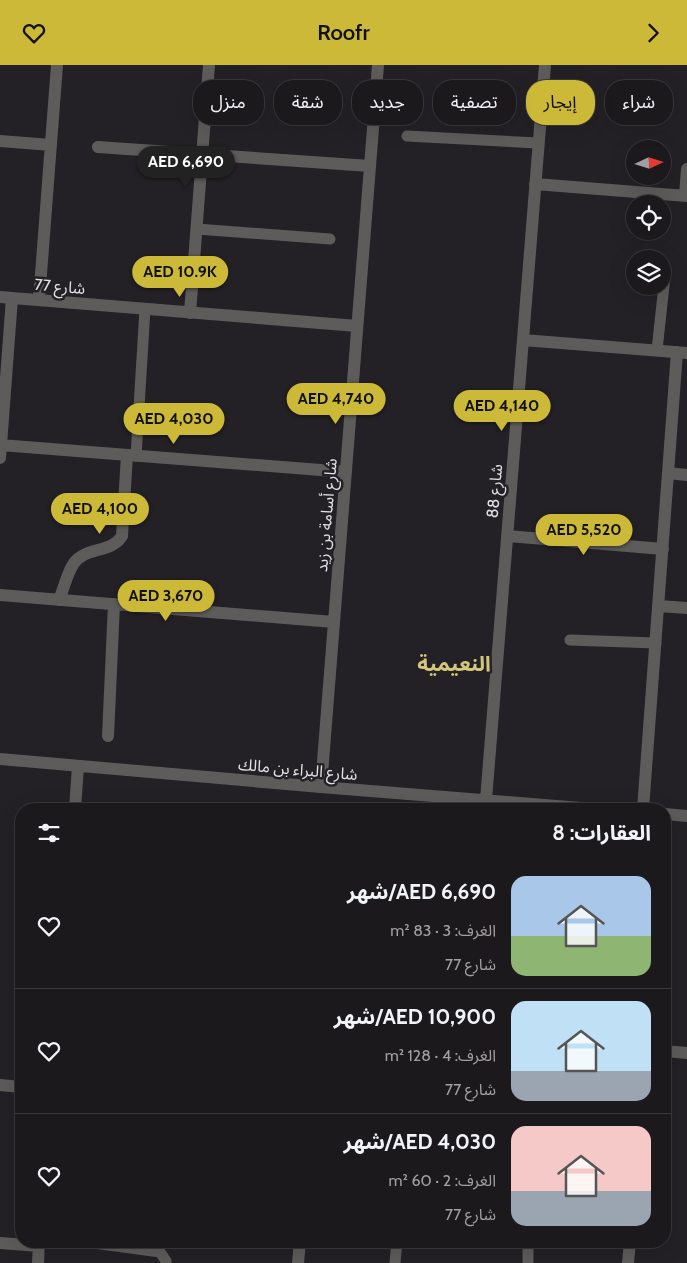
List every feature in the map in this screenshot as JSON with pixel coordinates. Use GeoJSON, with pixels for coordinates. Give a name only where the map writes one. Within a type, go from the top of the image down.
{"type":"FeatureCollection","features":[{"type":"Feature","properties":{"kind":"street"},"geometry":{"type":"LineString","coordinates":[[39,300],[57,65]]}},
{"type":"Feature","properties":{"kind":"street"},"geometry":{"type":"LineString","coordinates":[[190,313],[209,65]]}},
{"type":"Feature","properties":{"kind":"street","name":"شارع أسامة بن زيد"},"geometry":{"type":"LineString","coordinates":[[321,787],[378,65]]}},
{"type":"Feature","properties":{"kind":"street","name":"شارع 88"},"geometry":{"type":"LineString","coordinates":[[486,800],[545,65]]}},
{"type":"Feature","properties":{"kind":"street"},"geometry":{"type":"LineString","coordinates":[[0,141],[51,145]]}},
{"type":"Feature","properties":{"kind":"street"},"geometry":{"type":"LineString","coordinates":[[98,147],[370,166]]}},
{"type":"Feature","properties":{"kind":"street"},"geometry":{"type":"LineString","coordinates":[[535,184],[686,196],[687,169]]}},
{"type":"Feature","properties":{"kind":"street"},"geometry":{"type":"LineString","coordinates":[[6,297],[0,450],[132,456],[346,472]]}},
{"type":"Feature","properties":{"kind":"street","name":"شارع 77"},"geometry":{"type":"LineString","coordinates":[[6,297],[357,326]]}},
{"type":"Feature","properties":{"kind":"street"},"geometry":{"type":"LineString","coordinates":[[523,340],[682,353],[668,473],[643,803]]}},
{"type":"Feature","properties":{"kind":"street"},"geometry":{"type":"LineString","coordinates":[[59,600],[72,568],[78,559],[83,555],[115,544],[122,536],[132,456]]}},
{"type":"Feature","properties":{"kind":"street"},"geometry":{"type":"LineString","coordinates":[[668,473],[687,475]]}},
{"type":"Feature","properties":{"kind":"street"},"geometry":{"type":"LineString","coordinates":[[507,536],[663,549]]}},
{"type":"Feature","properties":{"kind":"street"},"geometry":{"type":"LineString","coordinates":[[0,595],[334,622]]}},
{"type":"Feature","properties":{"kind":"street"},"geometry":{"type":"LineString","coordinates":[[108,736],[114,605]]}},
{"type":"Feature","properties":{"kind":"street"},"geometry":{"type":"LineString","coordinates":[[659,606],[687,608]]}},
{"type":"Feature","properties":{"kind":"street","name":"شارع البراء بن مالك"},"geometry":{"type":"LineString","coordinates":[[0,759],[486,800],[501,803]]}},
{"type":"Feature","properties":{"kind":"street"},"geometry":{"type":"LineString","coordinates":[[75,803],[78,766]]}},
{"type":"Feature","properties":{"kind":"street"},"geometry":{"type":"LineString","coordinates":[[671,815],[687,816]]}},
{"type":"Feature","properties":{"kind":"street"},"geometry":{"type":"LineString","coordinates":[[671,1052],[687,1053]]}},
{"type":"Feature","properties":{"kind":"street"},"geometry":{"type":"LineString","coordinates":[[0,1085],[15,1086]]}},
{"type":"Feature","properties":{"kind":"street"},"geometry":{"type":"LineString","coordinates":[[0,1243],[15,1243]]}},
{"type":"Feature","properties":{"kind":"street"},"geometry":{"type":"LineString","coordinates":[[38,1263],[39,1248]]}},
{"type":"Feature","properties":{"kind":"street"},"geometry":{"type":"LineString","coordinates":[[298,1263],[299,1248]]}},
{"type":"Feature","properties":{"kind":"street"},"geometry":{"type":"LineString","coordinates":[[628,1263],[629,1248]]}},
{"type":"Feature","properties":{"kind":"lane"},"geometry":{"type":"LineString","coordinates":[[407,136],[538,143]]}},
{"type":"Feature","properties":{"kind":"lane"},"geometry":{"type":"LineString","coordinates":[[196,229],[330,239]]}},
{"type":"Feature","properties":{"kind":"lane"},"geometry":{"type":"LineString","coordinates":[[656,350],[663,295]]}},
{"type":"Feature","properties":{"kind":"lane"},"geometry":{"type":"LineString","coordinates":[[132,456],[145,309]]}},
{"type":"Feature","properties":{"kind":"lane"},"geometry":{"type":"LineString","coordinates":[[570,641],[656,643]]}},
{"type":"Feature","properties":{"kind":"lane"},"geometry":{"type":"LineString","coordinates":[[131,1248],[160,1252],[166,1263]]}},
{"type":"Feature","properties":{"kind":"lane"},"geometry":{"type":"LineString","coordinates":[[395,1263],[396,1248]]}},
{"type":"Feature","properties":{"kind":"lane"},"geometry":{"type":"LineString","coordinates":[[528,1248],[528,1263]]}},
{"type":"Feature","properties":{"kind":"district","name":"النعيمية"},"geometry":{"type":"Point","coordinates":[454,664]}}]}
